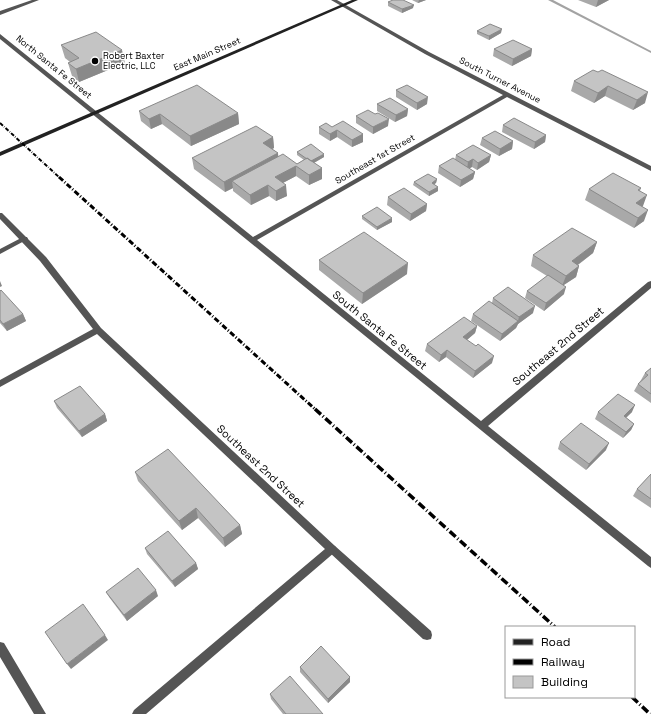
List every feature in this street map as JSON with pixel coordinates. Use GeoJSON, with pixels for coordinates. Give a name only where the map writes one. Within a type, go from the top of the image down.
{"type":"FeatureCollection","features":[{"type":"Feature","properties":{"kind":"main road","name":"East Main Street"},"geometry":{"type":"LineString","coordinates":[[0,154],[356,0]]}},
{"type":"Feature","properties":{"kind":"street"},"geometry":{"type":"LineString","coordinates":[[0,13],[38,0]]}},
{"type":"Feature","properties":{"kind":"street","name":"South Turner Avenue"},"geometry":{"type":"LineString","coordinates":[[333,0],[421,49],[651,169]]}},
{"type":"Feature","properties":{"kind":"street","name":"North Santa Fe Street"},"geometry":{"type":"LineString","coordinates":[[0,36],[96,112]]}},
{"type":"Feature","properties":{"kind":"street","name":"Southeast 1st Street"},"geometry":{"type":"LineString","coordinates":[[252,240],[508,94]]}},
{"type":"Feature","properties":{"kind":"street","name":"South Santa Fe Street"},"geometry":{"type":"LineString","coordinates":[[96,112],[651,563]]}},
{"type":"Feature","properties":{"kind":"street","name":"Southeast 2nd Street"},"geometry":{"type":"LineString","coordinates":[[0,215],[43,259],[98,330],[332,549],[428,635]]}},
{"type":"Feature","properties":{"kind":"street"},"geometry":{"type":"LineString","coordinates":[[0,252],[25,239]]}},
{"type":"Feature","properties":{"kind":"street","name":"Southeast 2nd Street"},"geometry":{"type":"LineString","coordinates":[[481,426],[651,284]]}},
{"type":"Feature","properties":{"kind":"street"},"geometry":{"type":"LineString","coordinates":[[0,384],[98,330]]}},
{"type":"Feature","properties":{"kind":"street"},"geometry":{"type":"LineString","coordinates":[[138,714],[332,549]]}},
{"type":"Feature","properties":{"kind":"street"},"geometry":{"type":"LineString","coordinates":[[0,647],[40,714]]}},
{"type":"Feature","properties":{"kind":"building"},"geometry":{"type":"Polygon","coordinates":[[[393,0],[403,0],[414,5],[402,9],[388,2],[393,0]]]}},
{"type":"Feature","properties":{"kind":"building"},"geometry":{"type":"Polygon","coordinates":[[[490,24],[502,29],[489,36],[477,31],[490,24]]]}},
{"type":"Feature","properties":{"kind":"building"},"geometry":{"type":"Polygon","coordinates":[[[96,32],[122,50],[76,69],[68,63],[79,58],[61,45],[96,32]]]}},
{"type":"Feature","properties":{"kind":"building"},"geometry":{"type":"Polygon","coordinates":[[[513,40],[532,49],[513,59],[494,49],[513,40]]]}},
{"type":"Feature","properties":{"kind":"building"},"geometry":{"type":"Polygon","coordinates":[[[593,70],[598,72],[602,70],[648,92],[637,100],[608,86],[598,93],[574,81],[593,70]]]}},
{"type":"Feature","properties":{"kind":"building"},"geometry":{"type":"Polygon","coordinates":[[[197,85],[238,113],[190,136],[160,114],[149,119],[139,111],[197,85]]]}},
{"type":"Feature","properties":{"kind":"building"},"geometry":{"type":"Polygon","coordinates":[[[407,85],[428,97],[417,103],[396,90],[407,85]]]}},
{"type":"Feature","properties":{"kind":"building"},"geometry":{"type":"Polygon","coordinates":[[[390,98],[408,109],[396,115],[377,104],[390,98]]]}},
{"type":"Feature","properties":{"kind":"building"},"geometry":{"type":"Polygon","coordinates":[[[368,110],[389,119],[373,127],[356,116],[368,110]]]}},
{"type":"Feature","properties":{"kind":"building"},"geometry":{"type":"Polygon","coordinates":[[[514,118],[546,135],[535,142],[503,125],[514,118]]]}},
{"type":"Feature","properties":{"kind":"building"},"geometry":{"type":"Polygon","coordinates":[[[343,121],[363,134],[352,140],[337,130],[330,134],[319,127],[326,123],[332,127],[343,121]]]}},
{"type":"Feature","properties":{"kind":"building"},"geometry":{"type":"Polygon","coordinates":[[[256,126],[273,137],[263,143],[278,153],[224,182],[192,158],[256,126]]]}},
{"type":"Feature","properties":{"kind":"building"},"geometry":{"type":"Polygon","coordinates":[[[495,131],[513,141],[500,149],[482,138],[495,131]]]}},
{"type":"Feature","properties":{"kind":"building"},"geometry":{"type":"Polygon","coordinates":[[[311,144],[324,154],[311,161],[297,152],[311,144]]]}},
{"type":"Feature","properties":{"kind":"building"},"geometry":{"type":"Polygon","coordinates":[[[473,145],[491,155],[478,163],[473,159],[468,162],[456,155],[473,145]]]}},
{"type":"Feature","properties":{"kind":"building"},"geometry":{"type":"Polygon","coordinates":[[[283,154],[297,164],[307,158],[322,168],[309,175],[296,166],[275,177],[286,185],[276,191],[268,185],[250,195],[232,181],[283,154]]]}},
{"type":"Feature","properties":{"kind":"building"},"geometry":{"type":"Polygon","coordinates":[[[453,158],[475,172],[461,180],[439,166],[453,158]]]}},
{"type":"Feature","properties":{"kind":"building"},"geometry":{"type":"Polygon","coordinates":[[[613,173],[641,188],[638,190],[647,195],[636,203],[648,210],[638,218],[589,189],[613,173]]]}},
{"type":"Feature","properties":{"kind":"building"},"geometry":{"type":"Polygon","coordinates":[[[428,174],[437,179],[432,183],[438,187],[429,192],[414,182],[428,174]]]}},
{"type":"Feature","properties":{"kind":"building"},"geometry":{"type":"Polygon","coordinates":[[[404,188],[427,204],[411,214],[388,197],[404,188]]]}},
{"type":"Feature","properties":{"kind":"building"},"geometry":{"type":"Polygon","coordinates":[[[377,207],[392,218],[377,227],[362,216],[377,207]]]}},
{"type":"Feature","properties":{"kind":"building"},"geometry":{"type":"Polygon","coordinates":[[[572,228],[597,242],[572,261],[579,266],[566,276],[533,255],[572,228]]]}},
{"type":"Feature","properties":{"kind":"building"},"geometry":{"type":"Polygon","coordinates":[[[364,232],[408,263],[363,293],[319,260],[364,232]]]}},
{"type":"Feature","properties":{"kind":"building"},"geometry":{"type":"Polygon","coordinates":[[[548,275],[566,287],[546,303],[527,291],[548,275]]]}},
{"type":"Feature","properties":{"kind":"building"},"geometry":{"type":"Polygon","coordinates":[[[508,287],[535,306],[519,317],[493,298],[508,287]]]}},
{"type":"Feature","properties":{"kind":"building"},"geometry":{"type":"Polygon","coordinates":[[[1,290],[23,314],[3,324],[0,320],[1,290]]]}},
{"type":"Feature","properties":{"kind":"building"},"geometry":{"type":"Polygon","coordinates":[[[489,301],[518,321],[502,334],[473,314],[489,301]]]}},
{"type":"Feature","properties":{"kind":"building"},"geometry":{"type":"Polygon","coordinates":[[[464,317],[477,326],[463,337],[476,346],[478,344],[494,356],[475,371],[447,350],[441,355],[427,344],[464,317]]]}},
{"type":"Feature","properties":{"kind":"building"},"geometry":{"type":"Polygon","coordinates":[[[651,368],[651,394],[638,384],[648,375],[645,373],[651,368]]]}},
{"type":"Feature","properties":{"kind":"building"},"geometry":{"type":"Polygon","coordinates":[[[80,386],[105,414],[79,431],[54,401],[80,386]]]}},
{"type":"Feature","properties":{"kind":"building"},"geometry":{"type":"Polygon","coordinates":[[[618,394],[635,405],[624,416],[634,424],[626,432],[598,412],[618,394]]]}},
{"type":"Feature","properties":{"kind":"building"},"geometry":{"type":"Polygon","coordinates":[[[581,423],[609,443],[589,464],[560,442],[581,423]]]}},
{"type":"Feature","properties":{"kind":"building"},"geometry":{"type":"Polygon","coordinates":[[[168,449],[240,525],[223,538],[196,508],[179,521],[135,472],[168,449]]]}},
{"type":"Feature","properties":{"kind":"building"},"geometry":{"type":"Polygon","coordinates":[[[651,474],[651,499],[637,489],[651,474]]]}},
{"type":"Feature","properties":{"kind":"building"},"geometry":{"type":"Polygon","coordinates":[[[168,531],[196,563],[172,581],[145,548],[168,531]]]}},
{"type":"Feature","properties":{"kind":"building"},"geometry":{"type":"Polygon","coordinates":[[[138,568],[156,590],[124,615],[106,592],[138,568]]]}},
{"type":"Feature","properties":{"kind":"building"},"geometry":{"type":"Polygon","coordinates":[[[83,604],[105,635],[67,664],[45,632],[83,604]]]}},
{"type":"Feature","properties":{"kind":"building"},"geometry":{"type":"Polygon","coordinates":[[[321,646],[350,677],[328,699],[300,667],[321,646]]]}},
{"type":"Feature","properties":{"kind":"building"},"geometry":{"type":"Polygon","coordinates":[[[290,676],[323,714],[286,714],[270,694],[290,676]]]}},
{"type":"Feature","properties":{"kind":"waterway"},"geometry":{"type":"LineString","coordinates":[[550,0],[651,52]]}},
{"type":"Feature","properties":{"kind":"railway"},"geometry":{"type":"LineString","coordinates":[[0,123],[60,178]]}},
{"type":"Feature","properties":{"kind":"railway"},"geometry":{"type":"LineString","coordinates":[[59,177],[316,410]]}},
{"type":"Feature","properties":{"kind":"railway"},"geometry":{"type":"LineString","coordinates":[[315,409],[554,626]]}},
{"type":"Feature","properties":{"kind":"railway"},"geometry":{"type":"LineString","coordinates":[[633,698],[650,714]]}},
{"type":"Feature","properties":{"kind":"place","name":"Robert Baxter Electric, LLC"},"geometry":{"type":"Point","coordinates":[95,61]}}]}
